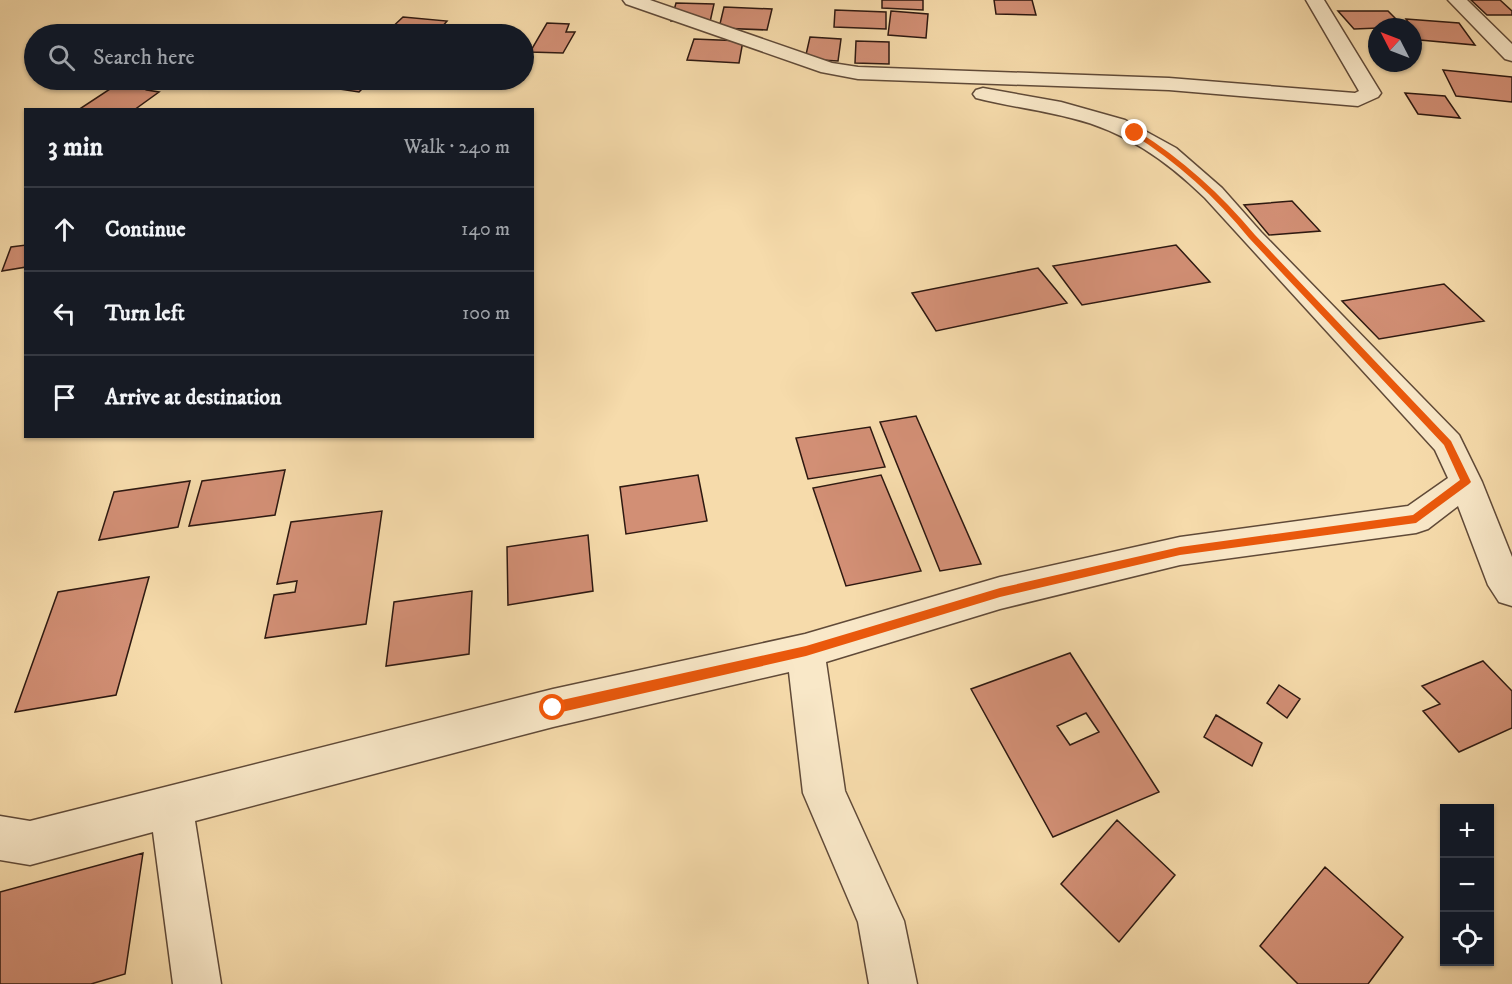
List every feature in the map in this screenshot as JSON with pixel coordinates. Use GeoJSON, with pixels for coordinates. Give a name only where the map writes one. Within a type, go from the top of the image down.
{"type":"FeatureCollection","features":[{"type":"Feature","properties":{"kind":"street"},"geometry":{"type":"LineString","coordinates":[[632,0],[828,68],[858,73],[1170,84],[1358,100],[1371,93],[1315,0]]}},
{"type":"Feature","properties":{"kind":"street"},"geometry":{"type":"LineString","coordinates":[[1457,0],[1512,56]]}},
{"type":"Feature","properties":{"kind":"street"},"geometry":{"type":"LineString","coordinates":[[927,76],[980,93],[1100,120],[1135,133],[1165,151],[1227,205],[1252,237],[1448,443],[1466,482],[1501,574],[1512,591]]}},
{"type":"Feature","properties":{"kind":"street"},"geometry":{"type":"LineString","coordinates":[[0,838],[30,843],[553,708],[806,651],[1000,592],[1180,551],[1416,519],[1466,482]]}},
{"type":"Feature","properties":{"kind":"street"},"geometry":{"type":"LineString","coordinates":[[806,651],[824,794],[881,921],[893,984]]}},
{"type":"Feature","properties":{"kind":"street"},"geometry":{"type":"LineString","coordinates":[[171,806],[197,984]]}},
{"type":"Feature","properties":{"kind":"building"},"geometry":{"type":"Polygon","coordinates":[[[882,0],[923,0],[923,10],[882,8],[882,0]]]}},
{"type":"Feature","properties":{"kind":"building"},"geometry":{"type":"Polygon","coordinates":[[[994,0],[1032,0],[1036,15],[996,14],[994,0]]]}},
{"type":"Feature","properties":{"kind":"building"},"geometry":{"type":"Polygon","coordinates":[[[1471,0],[1500,0],[1512,11],[1512,15],[1487,15],[1471,0]]]}},
{"type":"Feature","properties":{"kind":"building"},"geometry":{"type":"Polygon","coordinates":[[[676,3],[714,4],[710,22],[671,21],[676,3]]]}},
{"type":"Feature","properties":{"kind":"building"},"geometry":{"type":"Polygon","coordinates":[[[724,7],[772,9],[767,30],[719,28],[724,7]]]}},
{"type":"Feature","properties":{"kind":"building"},"geometry":{"type":"Polygon","coordinates":[[[835,10],[886,12],[886,29],[834,27],[835,10]]]}},
{"type":"Feature","properties":{"kind":"building"},"geometry":{"type":"Polygon","coordinates":[[[891,11],[928,14],[926,38],[888,35],[891,11]]]}},
{"type":"Feature","properties":{"kind":"building"},"geometry":{"type":"Polygon","coordinates":[[[1338,11],[1388,11],[1395,18],[1368,18],[1368,28],[1354,29],[1338,11]]]}},
{"type":"Feature","properties":{"kind":"building"},"geometry":{"type":"Polygon","coordinates":[[[403,17],[447,21],[444,24],[396,24],[403,17]]]}},
{"type":"Feature","properties":{"kind":"building"},"geometry":{"type":"Polygon","coordinates":[[[1422,20],[1459,23],[1475,45],[1422,40],[1422,20]]]}},
{"type":"Feature","properties":{"kind":"building"},"geometry":{"type":"Polygon","coordinates":[[[547,23],[569,24],[566,32],[575,32],[563,53],[534,52],[534,45],[547,23]]]}},
{"type":"Feature","properties":{"kind":"building"},"geometry":{"type":"Polygon","coordinates":[[[810,37],[841,39],[838,61],[805,59],[810,37]]]}},
{"type":"Feature","properties":{"kind":"building"},"geometry":{"type":"Polygon","coordinates":[[[694,39],[743,41],[739,63],[687,60],[694,39]]]}},
{"type":"Feature","properties":{"kind":"building"},"geometry":{"type":"Polygon","coordinates":[[[856,41],[889,42],[889,64],[855,63],[856,41]]]}},
{"type":"Feature","properties":{"kind":"building"},"geometry":{"type":"Polygon","coordinates":[[[1443,70],[1512,77],[1512,102],[1456,96],[1443,70]]]}},
{"type":"Feature","properties":{"kind":"building"},"geometry":{"type":"Polygon","coordinates":[[[108,90],[159,92],[137,108],[81,108],[108,90]]]}},
{"type":"Feature","properties":{"kind":"building"},"geometry":{"type":"Polygon","coordinates":[[[1405,93],[1445,96],[1460,118],[1418,114],[1405,93]]]}},
{"type":"Feature","properties":{"kind":"building"},"geometry":{"type":"Polygon","coordinates":[[[1292,201],[1320,231],[1269,235],[1244,205],[1292,201]]]}},
{"type":"Feature","properties":{"kind":"building"},"geometry":{"type":"Polygon","coordinates":[[[24,245],[24,267],[2,271],[11,247],[24,245]]]}},
{"type":"Feature","properties":{"kind":"building"},"geometry":{"type":"Polygon","coordinates":[[[1176,245],[1210,282],[1082,305],[1053,266],[1176,245]]]}},
{"type":"Feature","properties":{"kind":"building"},"geometry":{"type":"Polygon","coordinates":[[[1038,268],[1067,303],[936,331],[912,293],[1038,268]]]}},
{"type":"Feature","properties":{"kind":"building"},"geometry":{"type":"Polygon","coordinates":[[[1444,284],[1484,321],[1379,339],[1342,301],[1444,284]]]}},
{"type":"Feature","properties":{"kind":"building"},"geometry":{"type":"Polygon","coordinates":[[[916,416],[981,564],[940,571],[880,422],[916,416]]]}},
{"type":"Feature","properties":{"kind":"building"},"geometry":{"type":"Polygon","coordinates":[[[870,427],[885,467],[808,479],[796,438],[870,427]]]}},
{"type":"Feature","properties":{"kind":"building"},"geometry":{"type":"Polygon","coordinates":[[[285,470],[275,515],[189,526],[202,481],[285,470]]]}},
{"type":"Feature","properties":{"kind":"building"},"geometry":{"type":"Polygon","coordinates":[[[698,475],[707,521],[626,534],[620,487],[698,475]]]}},
{"type":"Feature","properties":{"kind":"building"},"geometry":{"type":"Polygon","coordinates":[[[881,475],[921,571],[846,586],[813,488],[881,475]]]}},
{"type":"Feature","properties":{"kind":"building"},"geometry":{"type":"Polygon","coordinates":[[[190,481],[178,527],[99,540],[114,492],[190,481]]]}},
{"type":"Feature","properties":{"kind":"building"},"geometry":{"type":"Polygon","coordinates":[[[382,511],[366,624],[265,638],[274,595],[295,592],[297,581],[277,584],[291,522],[382,511]]]}},
{"type":"Feature","properties":{"kind":"building"},"geometry":{"type":"Polygon","coordinates":[[[588,535],[593,591],[508,605],[507,547],[588,535]]]}},
{"type":"Feature","properties":{"kind":"building"},"geometry":{"type":"Polygon","coordinates":[[[149,577],[116,695],[15,712],[58,592],[149,577]]]}},
{"type":"Feature","properties":{"kind":"building"},"geometry":{"type":"Polygon","coordinates":[[[472,591],[469,654],[386,666],[394,602],[472,591]]]}},
{"type":"Feature","properties":{"kind":"building"},"geometry":{"type":"Polygon","coordinates":[[[1070,653],[1159,792],[1053,837],[971,689],[1070,653]],[[1086,713],[1057,726],[1070,745],[1099,732],[1086,713]]]}},
{"type":"Feature","properties":{"kind":"building"},"geometry":{"type":"Polygon","coordinates":[[[1483,661],[1512,691],[1512,728],[1459,752],[1423,711],[1440,704],[1422,686],[1483,661]]]}},
{"type":"Feature","properties":{"kind":"building"},"geometry":{"type":"Polygon","coordinates":[[[1279,685],[1300,699],[1287,718],[1267,703],[1279,685]]]}},
{"type":"Feature","properties":{"kind":"building"},"geometry":{"type":"Polygon","coordinates":[[[1216,715],[1262,743],[1252,766],[1204,737],[1216,715]]]}},
{"type":"Feature","properties":{"kind":"building"},"geometry":{"type":"Polygon","coordinates":[[[1117,820],[1175,875],[1119,942],[1061,884],[1117,820]]]}},
{"type":"Feature","properties":{"kind":"building"},"geometry":{"type":"Polygon","coordinates":[[[143,853],[125,974],[91,984],[0,984],[0,892],[143,853]]]}},
{"type":"Feature","properties":{"kind":"building"},"geometry":{"type":"Polygon","coordinates":[[[1325,867],[1403,937],[1368,984],[1298,984],[1260,946],[1325,867]]]}},
{"type":"Feature","properties":{"kind":"route"},"geometry":{"type":"LineString","coordinates":[[553,708],[806,651],[1000,592],[1180,551],[1416,519],[1466,482],[1448,443],[1252,237],[1227,205],[1165,151],[1135,133]]}}]}
